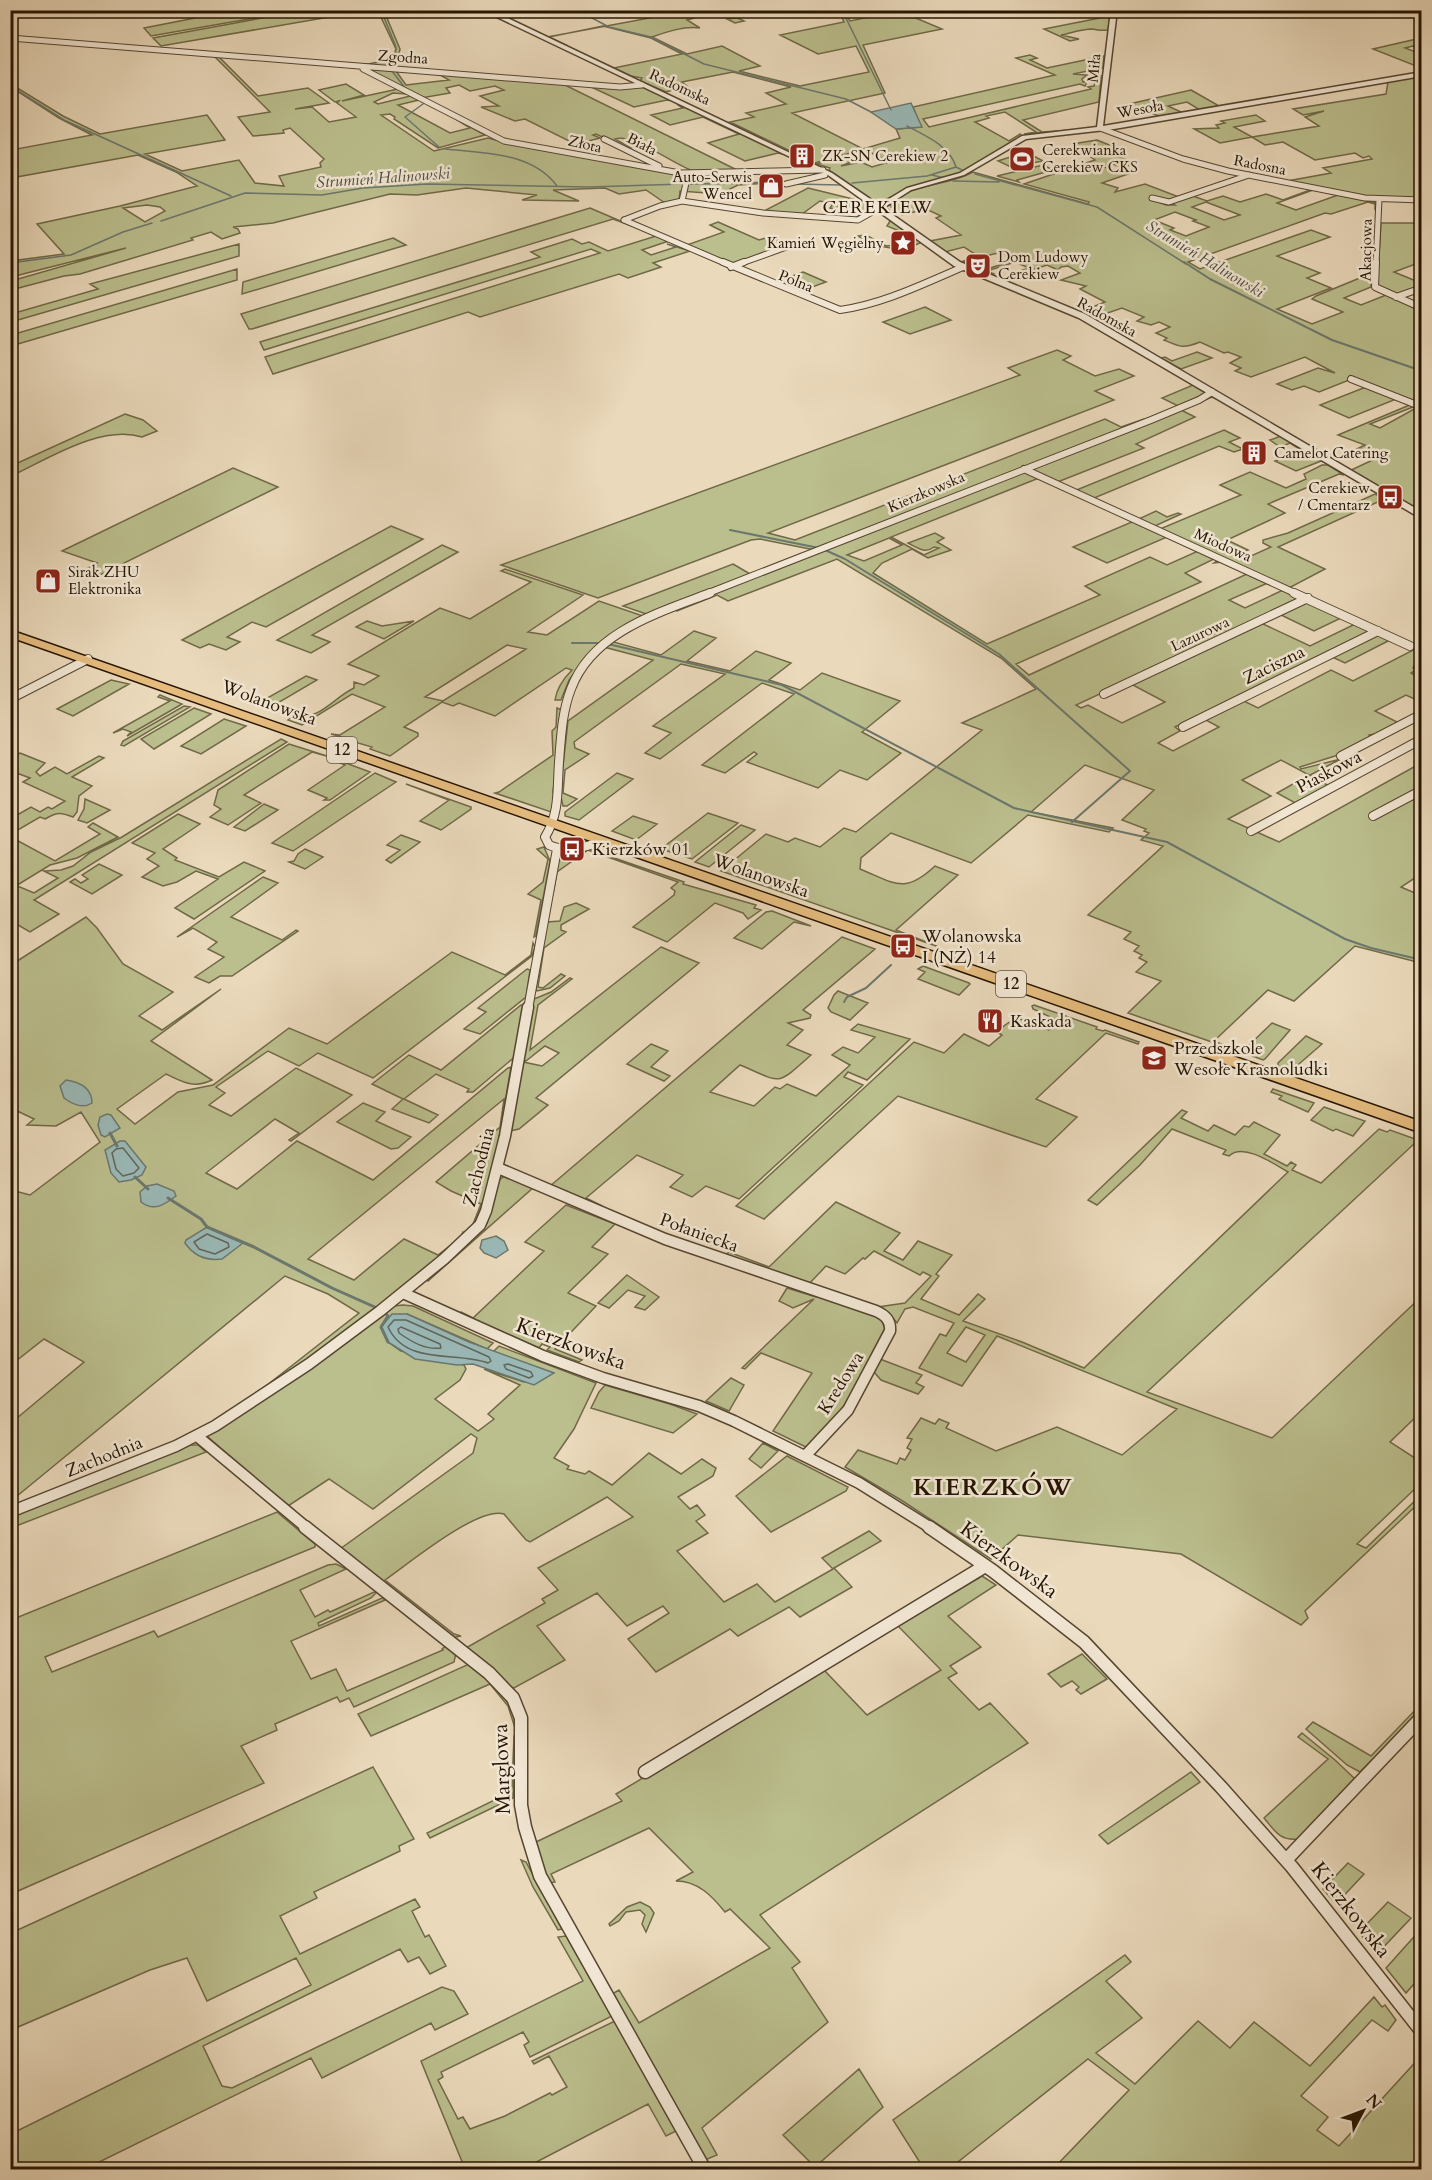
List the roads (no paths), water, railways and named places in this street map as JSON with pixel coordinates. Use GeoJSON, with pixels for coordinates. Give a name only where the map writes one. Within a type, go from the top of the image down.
{"type":"FeatureCollection","features":[{"type":"Feature","properties":{"kind":"main road","name":"12"},"geometry":{"type":"LineString","coordinates":[[10,633],[88,659]]}},
{"type":"Feature","properties":{"kind":"main road","name":"Wolanowska"},"geometry":{"type":"LineString","coordinates":[[88,659],[553,825],[1422,1128]]}},
{"type":"Feature","properties":{"kind":"street","name":"Radomska"},"geometry":{"type":"LineString","coordinates":[[485,10],[831,174],[963,267],[1082,316],[1422,516]]}},
{"type":"Feature","properties":{"kind":"street","name":"Miła"},"geometry":{"type":"LineString","coordinates":[[1100,128],[1114,10]]}},
{"type":"Feature","properties":{"kind":"street","name":"Zgodna"},"geometry":{"type":"LineString","coordinates":[[10,38],[620,87],[642,84]]}},
{"type":"Feature","properties":{"kind":"street","name":"Złota"},"geometry":{"type":"LineString","coordinates":[[361,66],[495,139],[688,174],[823,170]]}},
{"type":"Feature","properties":{"kind":"street","name":"Wesoła"},"geometry":{"type":"LineString","coordinates":[[879,208],[909,189],[962,174],[1020,138],[1100,128],[1422,74]]}},
{"type":"Feature","properties":{"kind":"street","name":"Radosna"},"geometry":{"type":"LineString","coordinates":[[1100,128],[1183,159],[1249,175],[1378,200],[1422,201]]}},
{"type":"Feature","properties":{"kind":"street","name":"Biała"},"geometry":{"type":"LineString","coordinates":[[604,139],[670,171]]}},
{"type":"Feature","properties":{"kind":"street"},"geometry":{"type":"LineString","coordinates":[[688,174],[682,201],[763,213],[858,220],[879,208]]}},
{"type":"Feature","properties":{"kind":"street"},"geometry":{"type":"LineString","coordinates":[[786,184],[831,174]]}},
{"type":"Feature","properties":{"kind":"street"},"geometry":{"type":"LineString","coordinates":[[1152,198],[1169,202],[1249,175]]}},
{"type":"Feature","properties":{"kind":"street","name":"Akacjowa"},"geometry":{"type":"LineString","coordinates":[[1378,200],[1374,285],[1378,290],[1422,308]]}},
{"type":"Feature","properties":{"kind":"street","name":"Polna"},"geometry":{"type":"LineString","coordinates":[[682,201],[660,206],[624,220],[731,267],[840,310],[860,307],[907,291],[963,267]]}},
{"type":"Feature","properties":{"kind":"street"},"geometry":{"type":"LineString","coordinates":[[731,267],[792,245]]}},
{"type":"Feature","properties":{"kind":"street"},"geometry":{"type":"LineString","coordinates":[[1396,297],[1422,288]]}},
{"type":"Feature","properties":{"kind":"street"},"geometry":{"type":"LineString","coordinates":[[1351,379],[1422,407]]}},
{"type":"Feature","properties":{"kind":"street","name":"Kierzkowska"},"geometry":{"type":"LineString","coordinates":[[650,616],[1184,407],[1212,392]]}},
{"type":"Feature","properties":{"kind":"street","name":"Miodowa"},"geometry":{"type":"LineString","coordinates":[[1024,469],[1410,646]]}},
{"type":"Feature","properties":{"kind":"street","name":"Lazurowa"},"geometry":{"type":"LineString","coordinates":[[1104,694],[1308,598]]}},
{"type":"Feature","properties":{"kind":"street","name":"Zachodnia"},"geometry":{"type":"LineString","coordinates":[[10,1512],[197,1436],[302,1369],[403,1293],[480,1225],[498,1168],[521,1055],[557,849],[545,840],[560,810],[558,777],[566,703],[571,685],[579,670],[602,646],[650,616]]}},
{"type":"Feature","properties":{"kind":"street","name":"Zaciszna"},"geometry":{"type":"LineString","coordinates":[[1183,727],[1378,630]]}},
{"type":"Feature","properties":{"kind":"street"},"geometry":{"type":"LineString","coordinates":[[10,699],[88,659]]}},
{"type":"Feature","properties":{"kind":"street"},"geometry":{"type":"LineString","coordinates":[[1341,756],[1422,714]]}},
{"type":"Feature","properties":{"kind":"street","name":"Piaskowa"},"geometry":{"type":"LineString","coordinates":[[1251,831],[1422,739]]}},
{"type":"Feature","properties":{"kind":"street"},"geometry":{"type":"LineString","coordinates":[[1373,816],[1422,790]]}},
{"type":"Feature","properties":{"kind":"street"},"geometry":{"type":"LineString","coordinates":[[557,849],[584,848],[601,841]]}},
{"type":"Feature","properties":{"kind":"street","name":"Połaniecka"},"geometry":{"type":"LineString","coordinates":[[498,1168],[665,1239],[876,1311],[890,1321]]}},
{"type":"Feature","properties":{"kind":"street","name":"Kierzkowska"},"geometry":{"type":"LineString","coordinates":[[403,1293],[501,1339],[603,1378],[699,1406],[806,1455],[887,1499],[986,1566],[1084,1642],[1214,1779],[1286,1860],[1422,2032]]}},
{"type":"Feature","properties":{"kind":"street","name":"Kredowa"},"geometry":{"type":"LineString","coordinates":[[806,1455],[848,1410],[890,1331],[890,1321]]}},
{"type":"Feature","properties":{"kind":"street","name":"Marglowa"},"geometry":{"type":"LineString","coordinates":[[197,1436],[341,1557],[489,1673],[513,1698],[521,1718],[521,1805],[525,1827],[540,1876],[705,2169]]}},
{"type":"Feature","properties":{"kind":"street"},"geometry":{"type":"LineString","coordinates":[[645,1772],[986,1566]]}},
{"type":"Feature","properties":{"kind":"street"},"geometry":{"type":"LineString","coordinates":[[1286,1860],[1422,1717]]}},
{"type":"Feature","properties":{"kind":"water"},"geometry":{"type":"Polygon","coordinates":[[[911,103],[922,127],[896,129],[871,112],[911,103]]]}},
{"type":"Feature","properties":{"kind":"water"},"geometry":{"type":"Polygon","coordinates":[[[66,1080],[84,1087],[90,1093],[92,1103],[85,1106],[78,1105],[64,1098],[60,1086],[66,1080]]]}},
{"type":"Feature","properties":{"kind":"water"},"geometry":{"type":"Polygon","coordinates":[[[111,1115],[120,1128],[105,1137],[101,1135],[98,1125],[100,1117],[111,1115]]]}},
{"type":"Feature","properties":{"kind":"water"},"geometry":{"type":"Polygon","coordinates":[[[120,1141],[125,1141],[146,1167],[142,1175],[119,1182],[111,1173],[105,1150],[120,1141]]]}},
{"type":"Feature","properties":{"kind":"water"},"geometry":{"type":"Polygon","coordinates":[[[157,1184],[174,1191],[176,1196],[155,1207],[141,1202],[140,1192],[147,1186],[157,1184]]]}},
{"type":"Feature","properties":{"kind":"water"},"geometry":{"type":"Polygon","coordinates":[[[207,1227],[243,1243],[222,1259],[201,1257],[185,1243],[186,1240],[207,1227]]]}},
{"type":"Feature","properties":{"kind":"water"},"geometry":{"type":"Polygon","coordinates":[[[496,1236],[504,1241],[508,1250],[496,1258],[484,1253],[480,1248],[482,1240],[496,1236]]]}},
{"type":"Feature","properties":{"kind":"water"},"geometry":{"type":"Polygon","coordinates":[[[392,1314],[407,1314],[469,1342],[554,1373],[534,1385],[473,1364],[457,1365],[415,1359],[388,1342],[381,1327],[392,1314]]]}},
{"type":"Feature","properties":{"kind":"waterway"},"geometry":{"type":"LineString","coordinates":[[381,10],[396,47],[392,71],[405,88]]}},
{"type":"Feature","properties":{"kind":"waterway"},"geometry":{"type":"LineString","coordinates":[[577,10],[609,27],[651,37],[704,64],[846,99],[871,112]]}},
{"type":"Feature","properties":{"kind":"waterway"},"geometry":{"type":"LineString","coordinates":[[842,10],[891,110]]}},
{"type":"Feature","properties":{"kind":"waterway"},"geometry":{"type":"LineString","coordinates":[[10,86],[64,120],[231,196]]}},
{"type":"Feature","properties":{"kind":"waterway"},"geometry":{"type":"LineString","coordinates":[[423,104],[405,117],[439,147]]}},
{"type":"Feature","properties":{"kind":"waterway"},"geometry":{"type":"LineString","coordinates":[[907,126],[943,147],[956,167]]}},
{"type":"Feature","properties":{"kind":"waterway"},"geometry":{"type":"LineString","coordinates":[[445,149],[506,156],[521,160],[547,175],[557,186]]}},
{"type":"Feature","properties":{"kind":"waterway","name":"Strumień Halinowski"},"geometry":{"type":"LineString","coordinates":[[852,183],[927,176],[956,167]]}},
{"type":"Feature","properties":{"kind":"waterway","name":"Strumień Halinowski"},"geometry":{"type":"LineString","coordinates":[[956,167],[962,170]]}},
{"type":"Feature","properties":{"kind":"waterway","name":"Strumień Halinowski"},"geometry":{"type":"LineString","coordinates":[[975,174],[1097,207],[1186,264]]}},
{"type":"Feature","properties":{"kind":"waterway","name":"Strumień Halinowski"},"geometry":{"type":"LineString","coordinates":[[932,175],[944,178]]}},
{"type":"Feature","properties":{"kind":"waterway"},"geometry":{"type":"LineString","coordinates":[[953,181],[999,182]]}},
{"type":"Feature","properties":{"kind":"waterway","name":"Strumień Halinowski"},"geometry":{"type":"LineString","coordinates":[[689,184],[783,183]]}},
{"type":"Feature","properties":{"kind":"waterway","name":"Strumień Halinowski"},"geometry":{"type":"LineString","coordinates":[[161,221],[245,193],[322,195],[363,188],[427,184],[589,187],[683,184]]}},
{"type":"Feature","properties":{"kind":"waterway","name":"Strumień Halinowski"},"geometry":{"type":"LineString","coordinates":[[794,184],[841,185]]}},
{"type":"Feature","properties":{"kind":"waterway","name":"Strumień Halinowski"},"geometry":{"type":"LineString","coordinates":[[14,262],[10,263],[71,255],[123,232],[152,223]]}},
{"type":"Feature","properties":{"kind":"waterway","name":"Strumień Halinowski"},"geometry":{"type":"LineString","coordinates":[[1184,262],[1210,279],[1332,340],[1422,371]]}},
{"type":"Feature","properties":{"kind":"waterway"},"geometry":{"type":"LineString","coordinates":[[730,530],[819,548]]}},
{"type":"Feature","properties":{"kind":"waterway"},"geometry":{"type":"LineString","coordinates":[[825,550],[845,559],[999,654],[1130,771],[1073,821]]}},
{"type":"Feature","properties":{"kind":"waterway"},"geometry":{"type":"LineString","coordinates":[[572,643],[602,643]]}},
{"type":"Feature","properties":{"kind":"waterway"},"geometry":{"type":"LineString","coordinates":[[608,644],[782,685],[1014,808],[1073,821]]}},
{"type":"Feature","properties":{"kind":"waterway"},"geometry":{"type":"LineString","coordinates":[[1073,821],[1167,842],[1345,939],[1371,948],[1422,960]]}},
{"type":"Feature","properties":{"kind":"waterway"},"geometry":{"type":"LineString","coordinates":[[844,1002],[847,997],[866,988],[891,965]]}},
{"type":"Feature","properties":{"kind":"waterway"},"geometry":{"type":"LineString","coordinates":[[110,1133],[117,1146]]}},
{"type":"Feature","properties":{"kind":"waterway"},"geometry":{"type":"LineString","coordinates":[[135,1177],[148,1189]]}},
{"type":"Feature","properties":{"kind":"waterway"},"geometry":{"type":"LineString","coordinates":[[168,1198],[201,1219],[207,1227],[254,1247],[332,1288],[377,1308]]}},
{"type":"Feature","properties":{"kind":"waterway"},"geometry":{"type":"LineString","coordinates":[[385,1313],[388,1316],[381,1327],[388,1342]]}},
{"type":"Feature","properties":{"kind":"place","name":"ZK-SN Cerekiew 2"},"geometry":{"type":"Point","coordinates":[802,156]}},
{"type":"Feature","properties":{"kind":"place","name":"Cerekwianka Cerekiew CKS"},"geometry":{"type":"Point","coordinates":[1022,159]}},
{"type":"Feature","properties":{"kind":"place","name":"Auto-Serwis Wencel"},"geometry":{"type":"Point","coordinates":[771,186]}},
{"type":"Feature","properties":{"kind":"place","name":"Kamień Węgielny"},"geometry":{"type":"Point","coordinates":[903,243]}},
{"type":"Feature","properties":{"kind":"place","name":"Dom Ludowy Cerekiew"},"geometry":{"type":"Point","coordinates":[978,266]}},
{"type":"Feature","properties":{"kind":"place","name":"Camelot Catering"},"geometry":{"type":"Point","coordinates":[1254,453]}},
{"type":"Feature","properties":{"kind":"place","name":"Cerekiew / Cmentarz"},"geometry":{"type":"Point","coordinates":[1390,497]}},
{"type":"Feature","properties":{"kind":"place","name":"Sirak ZHU Elektronika"},"geometry":{"type":"Point","coordinates":[48,581]}},
{"type":"Feature","properties":{"kind":"place","name":"Kierzków 01"},"geometry":{"type":"Point","coordinates":[572,849]}},
{"type":"Feature","properties":{"kind":"place","name":"Wolanowska I (NŻ) 14"},"geometry":{"type":"Point","coordinates":[903,946]}},
{"type":"Feature","properties":{"kind":"place","name":"Kaskada"},"geometry":{"type":"Point","coordinates":[990,1021]}},
{"type":"Feature","properties":{"kind":"place","name":"Przedszkole Wesołe Krasnoludki"},"geometry":{"type":"Point","coordinates":[1154,1058]}},
{"type":"Feature","properties":{"kind":"district","name":"CEREKIEW"},"geometry":{"type":"Point","coordinates":[878,207]}},
{"type":"Feature","properties":{"kind":"district","name":"KIERZKÓW"},"geometry":{"type":"Point","coordinates":[993,1487]}}]}
